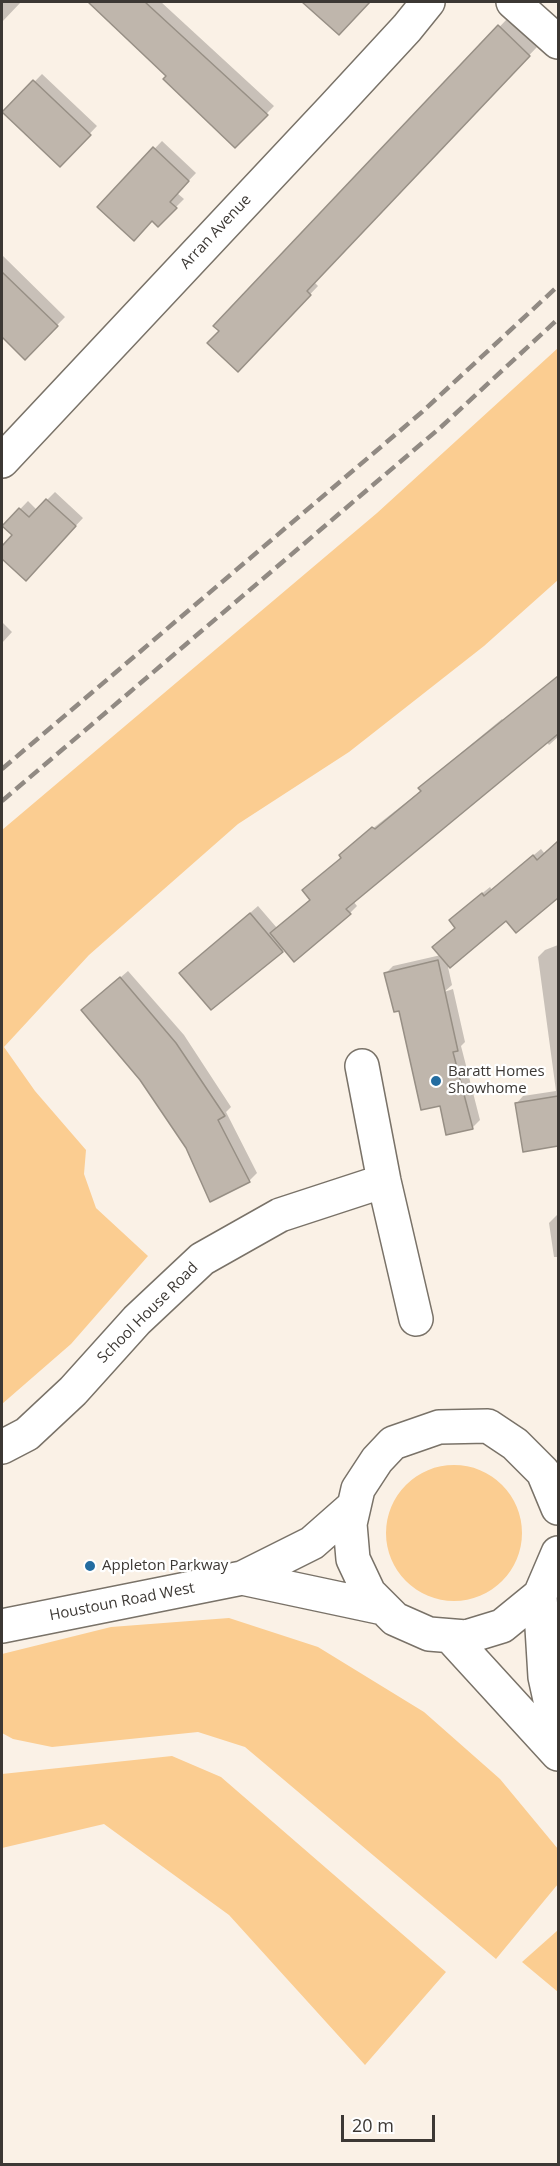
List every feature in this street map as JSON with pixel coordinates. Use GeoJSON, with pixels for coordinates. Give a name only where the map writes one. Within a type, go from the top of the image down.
{"type":"FeatureCollection","features":[{"type":"Feature","properties":{"kind":"street","name":"Arran Avenue"},"geometry":{"type":"LineString","coordinates":[[2,461],[399,37],[428,2]]}},
{"type":"Feature","properties":{"kind":"street"},"geometry":{"type":"LineString","coordinates":[[513,2],[558,42]]}},
{"type":"Feature","properties":{"kind":"street"},"geometry":{"type":"LineString","coordinates":[[362,1066],[384,1182],[416,1320]]}},
{"type":"Feature","properties":{"kind":"street","name":"School House Road"},"geometry":{"type":"LineString","coordinates":[[2,1447],[27,1434],[73,1391],[137,1320],[202,1259],[280,1215],[384,1182]]}},
{"type":"Feature","properties":{"kind":"street"},"geometry":{"type":"LineString","coordinates":[[540,1595],[502,1626],[466,1637],[429,1634],[395,1619],[369,1593],[353,1559],[350,1524],[358,1489],[377,1460],[393,1443],[439,1427],[488,1426],[515,1444],[551,1472],[558,1508]]}},
{"type":"Feature","properties":{"kind":"street","name":"Houstoun Road West"},"geometry":{"type":"LineString","coordinates":[[2,1626],[242,1578],[312,1543],[354,1506]]}},
{"type":"Feature","properties":{"kind":"street"},"geometry":{"type":"LineString","coordinates":[[558,1553],[540,1595],[545,1677],[558,1736]]}},
{"type":"Feature","properties":{"kind":"street","name":"Houstoun Road West"},"geometry":{"type":"LineString","coordinates":[[242,1578],[383,1608]]}},
{"type":"Feature","properties":{"kind":"street"},"geometry":{"type":"LineString","coordinates":[[450,1636],[558,1754]]}},
{"type":"Feature","properties":{"kind":"shaded area"},"geometry":{"type":"Polygon","coordinates":[[[558,348],[558,580],[484,646],[349,752],[238,824],[89,955],[4,1047],[35,1091],[86,1150],[84,1174],[96,1208],[148,1256],[71,1344],[2,1404],[2,830],[377,513],[558,348]]]}},
{"type":"Feature","properties":{"kind":"shaded area"},"geometry":{"type":"Polygon","coordinates":[[[454,1465],[480,1470],[492,1476],[502,1485],[511,1495],[517,1507],[522,1533],[517,1559],[511,1571],[502,1581],[492,1590],[480,1596],[454,1601],[428,1596],[416,1590],[406,1581],[397,1571],[391,1559],[386,1533],[391,1507],[397,1495],[406,1485],[416,1476],[428,1470],[454,1465]]]}},
{"type":"Feature","properties":{"kind":"shaded area"},"geometry":{"type":"Polygon","coordinates":[[[229,1618],[318,1647],[424,1712],[500,1779],[558,1849],[558,1884],[496,1959],[245,1747],[198,1732],[52,1747],[13,1739],[2,1733],[2,1654],[111,1627],[229,1618]]]}},
{"type":"Feature","properties":{"kind":"shaded area"},"geometry":{"type":"Polygon","coordinates":[[[172,1756],[221,1777],[446,1972],[365,2065],[229,1915],[104,1824],[2,1848],[2,1774],[172,1756]]]}},
{"type":"Feature","properties":{"kind":"shaded area"},"geometry":{"type":"Polygon","coordinates":[[[558,1930],[558,1992],[522,1962],[558,1930]]]}},
{"type":"Feature","properties":{"kind":"building"},"geometry":{"type":"Polygon","coordinates":[[[88,2],[145,2],[268,115],[235,148],[163,79],[166,76],[88,2]]]}},
{"type":"Feature","properties":{"kind":"building"},"geometry":{"type":"Polygon","coordinates":[[[302,2],[370,2],[339,35],[302,2]]]}},
{"type":"Feature","properties":{"kind":"building"},"geometry":{"type":"Polygon","coordinates":[[[498,25],[530,56],[307,291],[311,295],[238,372],[207,343],[219,331],[213,326],[498,25]]]}},
{"type":"Feature","properties":{"kind":"building"},"geometry":{"type":"Polygon","coordinates":[[[33,80],[91,135],[60,167],[2,112],[33,80]]]}},
{"type":"Feature","properties":{"kind":"building"},"geometry":{"type":"Polygon","coordinates":[[[153,147],[189,181],[170,202],[177,208],[158,227],[152,221],[134,241],[97,207],[153,147]]]}},
{"type":"Feature","properties":{"kind":"building"},"geometry":{"type":"Polygon","coordinates":[[[2,272],[58,326],[25,360],[2,337],[2,272]]]}},
{"type":"Feature","properties":{"kind":"building"},"geometry":{"type":"Polygon","coordinates":[[[46,499],[76,526],[26,581],[2,559],[2,546],[12,535],[2,526],[19,508],[29,517],[46,499]]]}},
{"type":"Feature","properties":{"kind":"building"},"geometry":{"type":"Polygon","coordinates":[[[558,676],[558,734],[346,909],[351,914],[294,962],[270,933],[310,900],[302,890],[341,858],[339,855],[372,827],[375,829],[421,791],[418,788],[558,676]]]}},
{"type":"Feature","properties":{"kind":"building"},"geometry":{"type":"Polygon","coordinates":[[[558,841],[558,898],[516,933],[506,921],[450,968],[432,947],[455,928],[449,920],[482,893],[484,896],[533,855],[537,860],[558,841]]]}},
{"type":"Feature","properties":{"kind":"building"},"geometry":{"type":"Polygon","coordinates":[[[250,913],[283,952],[211,1010],[179,973],[250,913]]]}},
{"type":"Feature","properties":{"kind":"building"},"geometry":{"type":"Polygon","coordinates":[[[438,960],[458,1051],[453,1052],[473,1129],[446,1135],[440,1106],[421,1110],[399,1011],[394,1012],[384,973],[438,960]]]}},
{"type":"Feature","properties":{"kind":"building"},"geometry":{"type":"Polygon","coordinates":[[[120,977],[176,1043],[225,1116],[218,1120],[250,1182],[210,1202],[186,1148],[140,1080],[81,1010],[120,977]]]}},
{"type":"Feature","properties":{"kind":"building"},"geometry":{"type":"Polygon","coordinates":[[[558,1096],[558,1146],[523,1152],[515,1103],[558,1096]]]}},
{"type":"Feature","properties":{"kind":"railway"},"geometry":{"type":"LineString","coordinates":[[2,769],[422,412],[558,286]]}},
{"type":"Feature","properties":{"kind":"railway"},"geometry":{"type":"LineString","coordinates":[[2,801],[441,427],[558,319]]}},
{"type":"Feature","properties":{"kind":"place","name":"Baratt Homes Showhome"},"geometry":{"type":"Point","coordinates":[436,1081]}},
{"type":"Feature","properties":{"kind":"place","name":"Appleton Parkway"},"geometry":{"type":"Point","coordinates":[90,1566]}}]}
